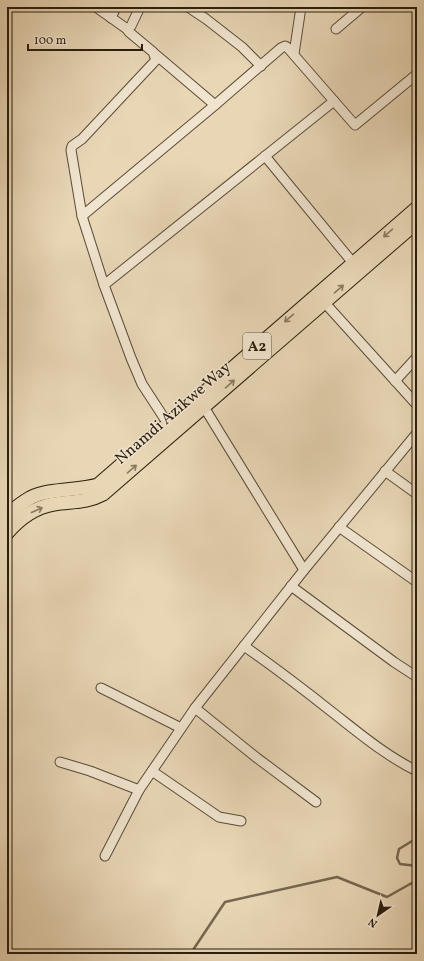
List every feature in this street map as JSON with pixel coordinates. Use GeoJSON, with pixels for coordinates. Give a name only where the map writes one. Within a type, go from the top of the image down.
{"type":"FeatureCollection","features":[{"type":"Feature","properties":{"kind":"highway","name":"Nnamdi Azikwe Way"},"geometry":{"type":"LineString","coordinates":[[7,515],[31,498],[46,493],[98,485],[417,208]]}},
{"type":"Feature","properties":{"kind":"highway","name":"Nnamdi Azikwe Way"},"geometry":{"type":"LineString","coordinates":[[7,533],[25,516],[38,508],[53,504],[88,501],[103,494],[417,222]]}},
{"type":"Feature","properties":{"kind":"street"},"geometry":{"type":"LineString","coordinates":[[96,7],[127,29],[128,32],[215,105]]}},
{"type":"Feature","properties":{"kind":"street"},"geometry":{"type":"LineString","coordinates":[[111,18],[116,7]]}},
{"type":"Feature","properties":{"kind":"street"},"geometry":{"type":"LineString","coordinates":[[127,29],[131,26],[140,7]]}},
{"type":"Feature","properties":{"kind":"street"},"geometry":{"type":"LineString","coordinates":[[188,7],[242,47],[261,66]]}},
{"type":"Feature","properties":{"kind":"street"},"geometry":{"type":"LineString","coordinates":[[294,54],[301,7]]}},
{"type":"Feature","properties":{"kind":"street"},"geometry":{"type":"LineString","coordinates":[[336,30],[362,7]]}},
{"type":"Feature","properties":{"kind":"street"},"geometry":{"type":"LineString","coordinates":[[82,216],[285,46],[294,54],[355,125],[417,74]]}},
{"type":"Feature","properties":{"kind":"street"},"geometry":{"type":"LineString","coordinates":[[155,54],[156,60],[82,139],[72,146],[71,150],[82,216],[104,285],[142,384],[168,424]]}},
{"type":"Feature","properties":{"kind":"street"},"geometry":{"type":"LineString","coordinates":[[104,285],[334,102]]}},
{"type":"Feature","properties":{"kind":"street"},"geometry":{"type":"LineString","coordinates":[[265,156],[353,264]]}},
{"type":"Feature","properties":{"kind":"street"},"geometry":{"type":"LineString","coordinates":[[324,302],[417,405]]}},
{"type":"Feature","properties":{"kind":"street"},"geometry":{"type":"LineString","coordinates":[[395,381],[417,357]]}},
{"type":"Feature","properties":{"kind":"street"},"geometry":{"type":"LineString","coordinates":[[204,406],[304,570]]}},
{"type":"Feature","properties":{"kind":"street"},"geometry":{"type":"LineString","coordinates":[[105,856],[139,790],[195,708],[291,586],[417,433]]}},
{"type":"Feature","properties":{"kind":"street"},"geometry":{"type":"LineString","coordinates":[[386,471],[417,494]]}},
{"type":"Feature","properties":{"kind":"street"},"geometry":{"type":"LineString","coordinates":[[339,527],[417,582]]}},
{"type":"Feature","properties":{"kind":"street"},"geometry":{"type":"LineString","coordinates":[[291,586],[394,662],[417,677]]}},
{"type":"Feature","properties":{"kind":"street"},"geometry":{"type":"LineString","coordinates":[[244,646],[293,681],[365,737],[404,764],[417,770]]}},
{"type":"Feature","properties":{"kind":"street"},"geometry":{"type":"LineString","coordinates":[[101,688],[181,728]]}},
{"type":"Feature","properties":{"kind":"street"},"geometry":{"type":"LineString","coordinates":[[195,708],[316,802]]}},
{"type":"Feature","properties":{"kind":"street"},"geometry":{"type":"LineString","coordinates":[[60,762],[90,771],[139,790]]}},
{"type":"Feature","properties":{"kind":"street"},"geometry":{"type":"LineString","coordinates":[[152,770],[219,817],[241,821]]}},
{"type":"Feature","properties":{"kind":"waterway"},"geometry":{"type":"LineString","coordinates":[[417,838],[399,849],[397,858],[400,864],[417,866]]}},
{"type":"Feature","properties":{"kind":"waterway"},"geometry":{"type":"LineString","coordinates":[[194,954],[193,950],[225,902],[337,877],[387,897],[417,881]]}}]}
